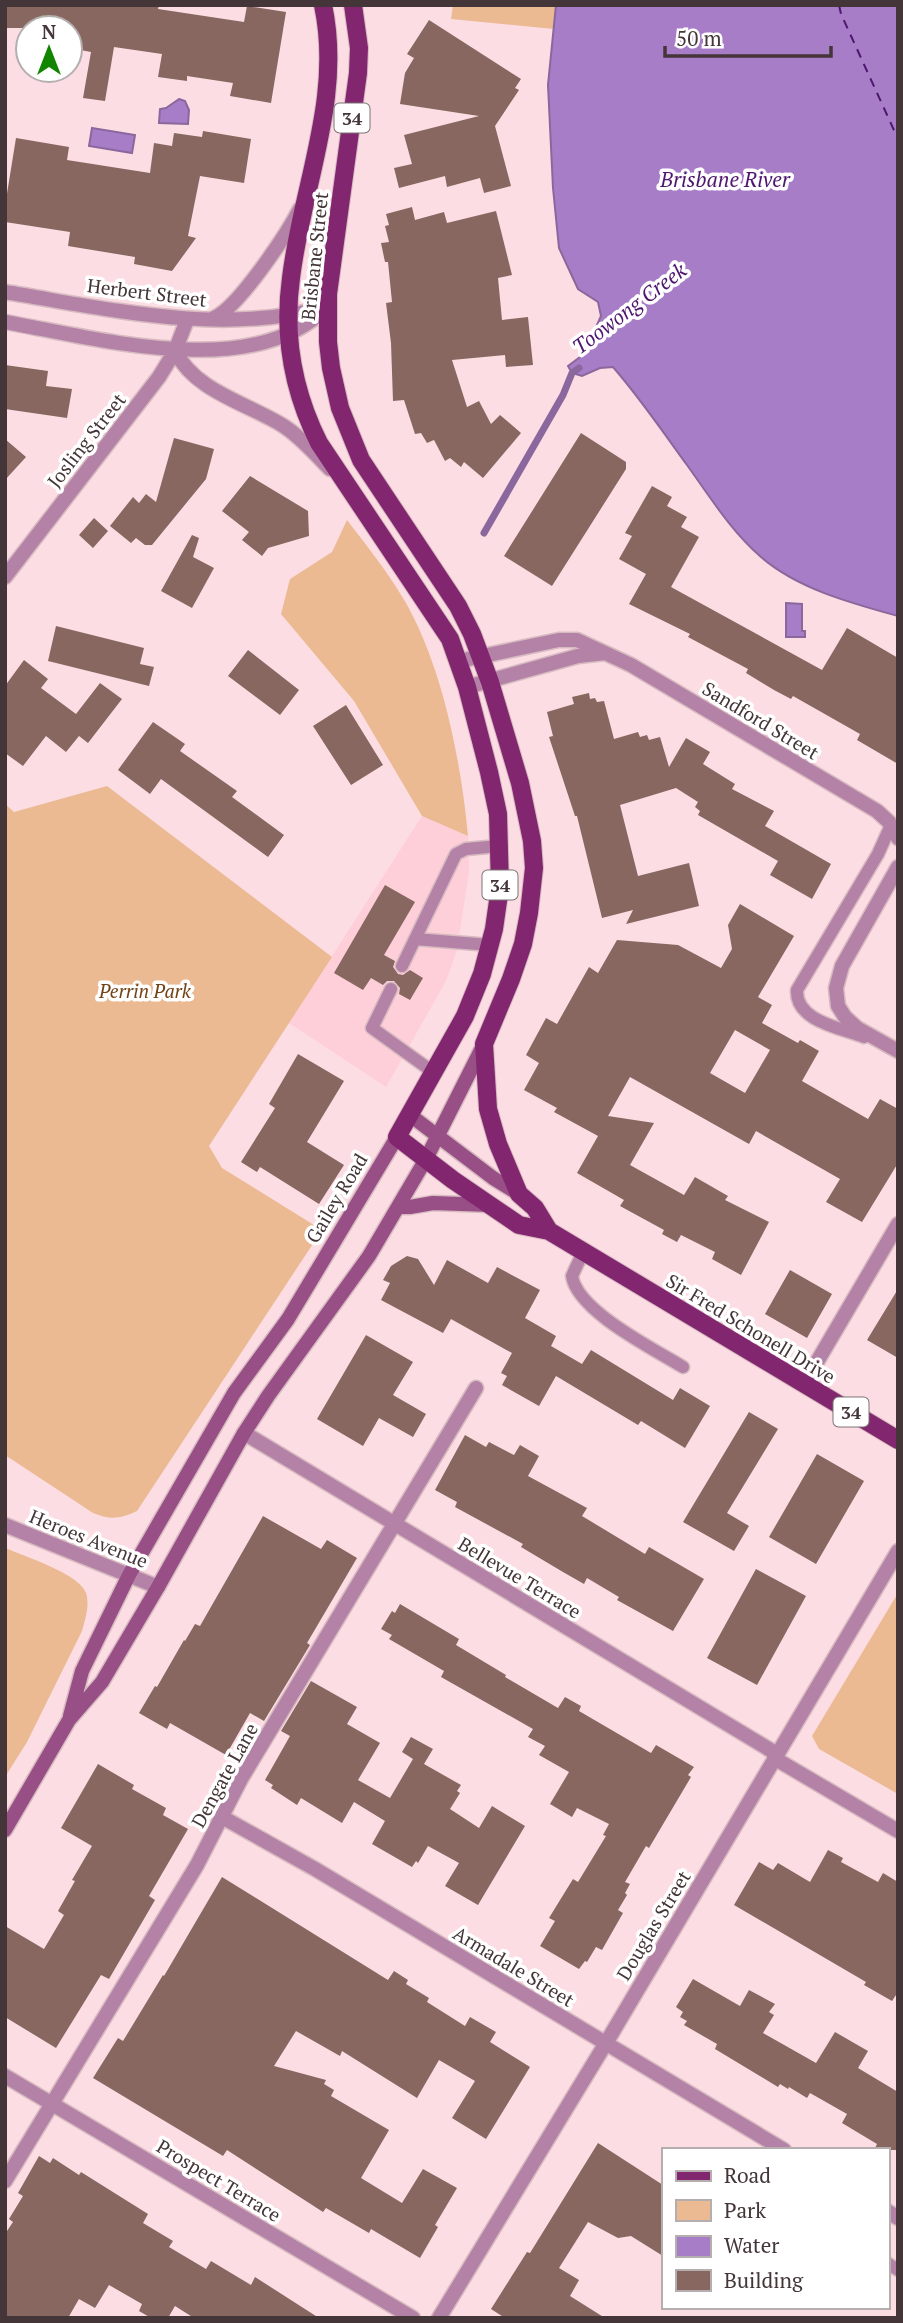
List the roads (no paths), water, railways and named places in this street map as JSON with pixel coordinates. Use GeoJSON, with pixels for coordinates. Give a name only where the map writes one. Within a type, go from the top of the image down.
{"type":"FeatureCollection","features":[{"type":"Feature","properties":{"kind":"main road","name":"Brisbane Street"},"geometry":{"type":"LineString","coordinates":[[323,5],[330,71],[326,105],[291,274],[291,362],[304,409],[319,443],[442,624],[458,661]]}},
{"type":"Feature","properties":{"kind":"main road","name":"Brisbane Street"},"geometry":{"type":"LineString","coordinates":[[353,5],[359,48],[358,73],[327,307],[331,368],[340,408],[369,475],[410,531],[458,606],[490,682]]}},
{"type":"Feature","properties":{"kind":"main road","name":"Gailey Road"},"geometry":{"type":"LineString","coordinates":[[69,1720],[82,1671],[129,1575],[234,1393],[288,1319],[410,1115],[465,1016],[482,974],[500,887],[498,814],[467,687],[458,661]]}},
{"type":"Feature","properties":{"kind":"main road","name":"Gailey Road"},"geometry":{"type":"LineString","coordinates":[[5,1830],[69,1720],[102,1682],[244,1433],[369,1256],[426,1159],[484,1044],[523,944],[534,868],[527,812],[490,682]]}},
{"type":"Feature","properties":{"kind":"main road","name":"34"},"geometry":{"type":"LineString","coordinates":[[484,1044],[490,1118],[519,1194]]}},
{"type":"Feature","properties":{"kind":"main road","name":"Sir Fred Schonell Drive"},"geometry":{"type":"LineString","coordinates":[[410,1115],[493,1178],[519,1194],[535,1208],[549,1231]]}},
{"type":"Feature","properties":{"kind":"main road","name":"Sir Fred Schonell Drive"},"geometry":{"type":"LineString","coordinates":[[397,1137],[519,1225],[549,1231],[898,1440]]}},
{"type":"Feature","properties":{"kind":"main road"},"geometry":{"type":"LineString","coordinates":[[398,1207],[433,1203],[490,1205]]}},
{"type":"Feature","properties":{"kind":"street"},"geometry":{"type":"LineString","coordinates":[[195,320],[220,316],[234,303],[284,238],[309,190]]}},
{"type":"Feature","properties":{"kind":"street","name":"Herbert Street"},"geometry":{"type":"LineString","coordinates":[[5,292],[195,320],[289,324],[313,319],[327,307]]}},
{"type":"Feature","properties":{"kind":"street","name":"Josling Street"},"geometry":{"type":"LineString","coordinates":[[5,578],[159,377],[195,320]]}},
{"type":"Feature","properties":{"kind":"street","name":"Herbert Street"},"geometry":{"type":"LineString","coordinates":[[5,323],[175,351],[228,348],[256,343],[289,324]]}},
{"type":"Feature","properties":{"kind":"street"},"geometry":{"type":"LineString","coordinates":[[175,351],[187,370],[198,378],[295,434],[353,493]]}},
{"type":"Feature","properties":{"kind":"street","name":"Sandford Street"},"geometry":{"type":"LineString","coordinates":[[458,661],[559,640],[577,640],[631,665],[877,811],[895,832]]}},
{"type":"Feature","properties":{"kind":"street"},"geometry":{"type":"LineString","coordinates":[[467,687],[578,656],[607,653]]}},
{"type":"Feature","properties":{"kind":"street","name":"Sandford Street"},"geometry":{"type":"LineString","coordinates":[[894,1049],[857,1028],[845,1017],[838,1006],[836,988],[842,965],[898,867]]}},
{"type":"Feature","properties":{"kind":"street"},"geometry":{"type":"LineString","coordinates":[[804,1384],[898,1224]]}},
{"type":"Feature","properties":{"kind":"street","name":"Dengate Lane"},"geometry":{"type":"LineString","coordinates":[[5,2181],[197,1865],[241,1779],[476,1388]]}},
{"type":"Feature","properties":{"kind":"street","name":"Bellevue Terrace"},"geometry":{"type":"LineString","coordinates":[[244,1433],[898,1831]]}},
{"type":"Feature","properties":{"kind":"street","name":"Heroes Avenue"},"geometry":{"type":"LineString","coordinates":[[5,1525],[158,1587]]}},
{"type":"Feature","properties":{"kind":"street","name":"Douglas Street"},"geometry":{"type":"LineString","coordinates":[[439,2318],[898,1551]]}},
{"type":"Feature","properties":{"kind":"street","name":"Armadale Street"},"geometry":{"type":"LineString","coordinates":[[222,1817],[316,1869],[781,2148]]}},
{"type":"Feature","properties":{"kind":"street","name":"Prospect Terrace"},"geometry":{"type":"LineString","coordinates":[[5,2076],[413,2318]]}},
{"type":"Feature","properties":{"kind":"lane","name":"Sandford Street"},"geometry":{"type":"LineString","coordinates":[[894,1049],[809,1015],[799,1004],[797,996],[803,977],[878,854],[895,832]]}},
{"type":"Feature","properties":{"kind":"lane"},"geometry":{"type":"LineString","coordinates":[[402,965],[456,854],[466,849],[499,846]]}},
{"type":"Feature","properties":{"kind":"lane"},"geometry":{"type":"LineString","coordinates":[[415,939],[490,945]]}},
{"type":"Feature","properties":{"kind":"lane"},"geometry":{"type":"LineString","coordinates":[[391,989],[372,1028],[433,1072]]}},
{"type":"Feature","properties":{"kind":"lane"},"geometry":{"type":"LineString","coordinates":[[583,1252],[572,1276],[579,1295],[604,1317],[683,1367]]}},
{"type":"Feature","properties":{"kind":"water","name":"Brisbane River"},"geometry":{"type":"Polygon","coordinates":[[[556,5],[898,5],[898,616],[826,594],[791,578],[761,557],[730,525],[613,367],[600,368],[582,376],[572,373],[568,366],[584,354],[601,316],[598,302],[578,289],[559,248],[548,85],[556,5]]]}},
{"type":"Feature","properties":{"kind":"water"},"geometry":{"type":"Polygon","coordinates":[[[179,99],[185,101],[189,110],[188,124],[159,123],[160,109],[179,99]]]}},
{"type":"Feature","properties":{"kind":"water"},"geometry":{"type":"Polygon","coordinates":[[[92,128],[135,135],[132,153],[89,146],[92,128]]]}},
{"type":"Feature","properties":{"kind":"water"},"geometry":{"type":"Polygon","coordinates":[[[786,603],[802,604],[802,631],[805,631],[805,637],[786,637],[786,603]]]}},
{"type":"Feature","properties":{"kind":"waterway","name":"Toowong Creek"},"geometry":{"type":"LineString","coordinates":[[484,533],[563,395],[572,373],[579,368]]}},
{"type":"Feature","properties":{"kind":"park label","name":"Perrin Park"},"geometry":{"type":"Point","coordinates":[145,990]}}]}
